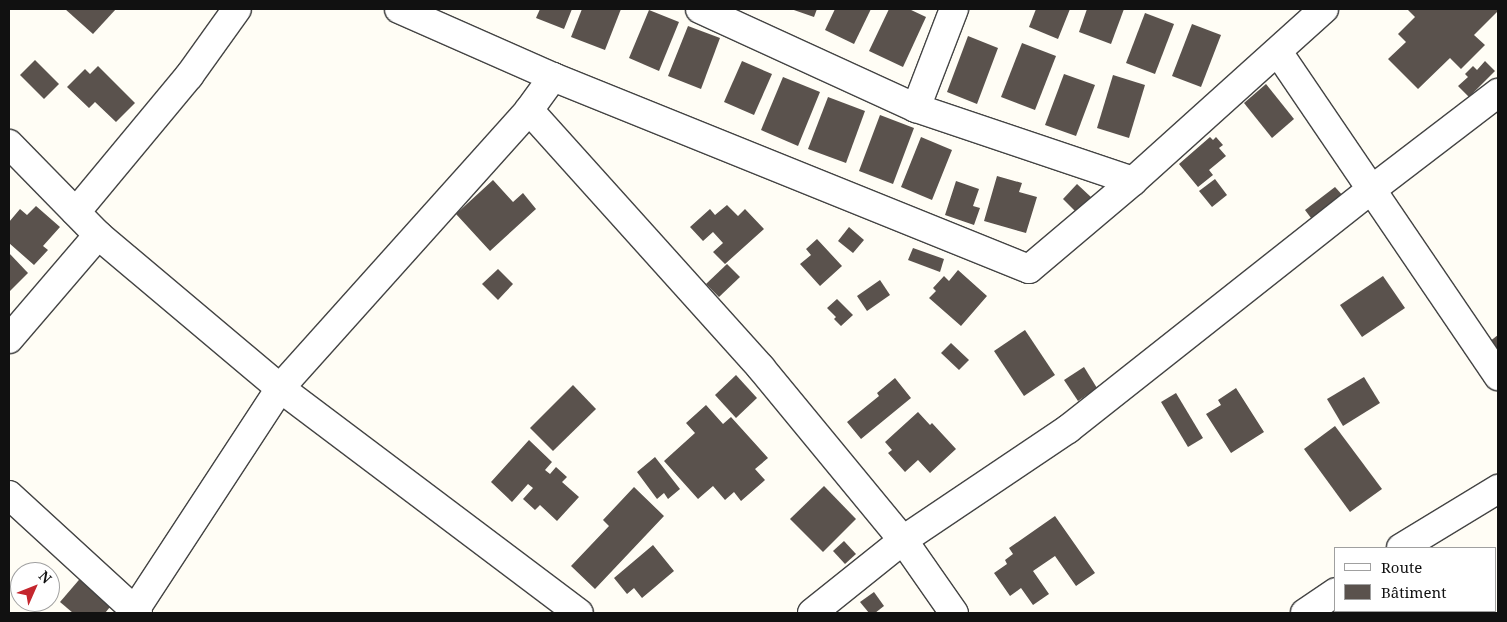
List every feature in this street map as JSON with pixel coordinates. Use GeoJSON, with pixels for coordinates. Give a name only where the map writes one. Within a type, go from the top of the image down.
{"type":"FeatureCollection","features":[{"type":"Feature","properties":{"kind":"street"},"geometry":{"type":"LineString","coordinates":[[76,212],[189,76],[237,9]]}},
{"type":"Feature","properties":{"kind":"street"},"geometry":{"type":"LineString","coordinates":[[398,9],[552,77],[1029,269],[1133,181],[1324,9]]}},
{"type":"Feature","properties":{"kind":"street"},"geometry":{"type":"LineString","coordinates":[[700,9],[916,108],[1133,181]]}},
{"type":"Feature","properties":{"kind":"street"},"geometry":{"type":"LineString","coordinates":[[916,108],[954,9]]}},
{"type":"Feature","properties":{"kind":"street"},"geometry":{"type":"LineString","coordinates":[[1278,52],[1498,376]]}},
{"type":"Feature","properties":{"kind":"street"},"geometry":{"type":"LineString","coordinates":[[9,495],[135,612],[280,388],[530,110],[552,77]]}},
{"type":"Feature","properties":{"kind":"street"},"geometry":{"type":"LineString","coordinates":[[812,613],[903,540],[1068,429],[1371,190],[1498,93]]}},
{"type":"Feature","properties":{"kind":"street"},"geometry":{"type":"LineString","coordinates":[[530,110],[761,368],[903,540],[954,613]]}},
{"type":"Feature","properties":{"kind":"street"},"geometry":{"type":"LineString","coordinates":[[9,144],[98,235],[280,388],[579,613]]}},
{"type":"Feature","properties":{"kind":"street"},"geometry":{"type":"LineString","coordinates":[[9,339],[98,235]]}},
{"type":"Feature","properties":{"kind":"street"},"geometry":{"type":"LineString","coordinates":[[1403,547],[1498,489]]}},
{"type":"Feature","properties":{"kind":"street"},"geometry":{"type":"LineString","coordinates":[[1304,613],[1334,593]]}},
{"type":"Feature","properties":{"kind":"building"},"geometry":{"type":"Polygon","coordinates":[[[65,9],[116,9],[93,34],[65,9]]]}},
{"type":"Feature","properties":{"kind":"building"},"geometry":{"type":"Polygon","coordinates":[[[540,9],[572,9],[564,29],[536,18],[540,9]]]}},
{"type":"Feature","properties":{"kind":"building"},"geometry":{"type":"Polygon","coordinates":[[[582,9],[621,9],[605,50],[571,37],[582,9]]]}},
{"type":"Feature","properties":{"kind":"building"},"geometry":{"type":"Polygon","coordinates":[[[791,9],[817,9],[814,17],[791,9]]]}},
{"type":"Feature","properties":{"kind":"building"},"geometry":{"type":"Polygon","coordinates":[[[835,9],[871,9],[854,44],[825,30],[835,9]]]}},
{"type":"Feature","properties":{"kind":"building"},"geometry":{"type":"Polygon","coordinates":[[[889,9],[909,9],[926,17],[903,67],[869,51],[889,9]]]}},
{"type":"Feature","properties":{"kind":"building"},"geometry":{"type":"Polygon","coordinates":[[[1036,9],[1070,9],[1058,39],[1029,27],[1036,9]]]}},
{"type":"Feature","properties":{"kind":"building"},"geometry":{"type":"Polygon","coordinates":[[[1087,9],[1124,9],[1111,44],[1079,32],[1087,9]]]}},
{"type":"Feature","properties":{"kind":"building"},"geometry":{"type":"Polygon","coordinates":[[[1407,9],[1498,9],[1498,11],[1474,35],[1485,45],[1461,69],[1450,58],[1418,89],[1388,59],[1406,42],[1398,34],[1415,17],[1407,9]]]}},
{"type":"Feature","properties":{"kind":"building"},"geometry":{"type":"Polygon","coordinates":[[[649,10],[679,22],[659,71],[629,58],[649,10]]]}},
{"type":"Feature","properties":{"kind":"building"},"geometry":{"type":"Polygon","coordinates":[[[1145,13],[1174,24],[1155,74],[1126,63],[1145,13]]]}},
{"type":"Feature","properties":{"kind":"building"},"geometry":{"type":"Polygon","coordinates":[[[1192,24],[1221,35],[1201,87],[1172,76],[1192,24]]]}},
{"type":"Feature","properties":{"kind":"building"},"geometry":{"type":"Polygon","coordinates":[[[688,26],[720,38],[701,89],[668,76],[688,26]]]}},
{"type":"Feature","properties":{"kind":"building"},"geometry":{"type":"Polygon","coordinates":[[[968,36],[998,48],[977,104],[947,92],[968,36]]]}},
{"type":"Feature","properties":{"kind":"building"},"geometry":{"type":"Polygon","coordinates":[[[1022,43],[1056,56],[1035,110],[1001,97],[1022,43]]]}},
{"type":"Feature","properties":{"kind":"building"},"geometry":{"type":"Polygon","coordinates":[[[35,60],[59,84],[44,99],[20,75],[35,60]]]}},
{"type":"Feature","properties":{"kind":"building"},"geometry":{"type":"Polygon","coordinates":[[[742,61],[772,74],[754,115],[724,102],[742,61]]]}},
{"type":"Feature","properties":{"kind":"building"},"geometry":{"type":"Polygon","coordinates":[[[1485,61],[1495,71],[1469,97],[1458,86],[1468,77],[1465,74],[1473,66],[1477,70],[1485,61]]]}},
{"type":"Feature","properties":{"kind":"building"},"geometry":{"type":"Polygon","coordinates":[[[98,66],[135,103],[116,122],[95,102],[89,108],[67,87],[85,69],[90,74],[98,66]]]}},
{"type":"Feature","properties":{"kind":"building"},"geometry":{"type":"Polygon","coordinates":[[[1064,74],[1095,85],[1076,136],[1045,125],[1064,74]]]}},
{"type":"Feature","properties":{"kind":"building"},"geometry":{"type":"Polygon","coordinates":[[[1113,75],[1145,85],[1129,138],[1097,128],[1113,75]]]}},
{"type":"Feature","properties":{"kind":"building"},"geometry":{"type":"Polygon","coordinates":[[[783,77],[820,92],[798,146],[761,130],[783,77]]]}},
{"type":"Feature","properties":{"kind":"building"},"geometry":{"type":"Polygon","coordinates":[[[1266,84],[1294,119],[1272,138],[1244,103],[1266,84]]]}},
{"type":"Feature","properties":{"kind":"building"},"geometry":{"type":"Polygon","coordinates":[[[828,97],[865,111],[846,163],[808,149],[828,97]]]}},
{"type":"Feature","properties":{"kind":"building"},"geometry":{"type":"Polygon","coordinates":[[[880,115],[914,128],[893,184],[859,171],[880,115]]]}},
{"type":"Feature","properties":{"kind":"building"},"geometry":{"type":"Polygon","coordinates":[[[921,137],[952,150],[932,200],[901,187],[921,137]]]}},
{"type":"Feature","properties":{"kind":"building"},"geometry":{"type":"Polygon","coordinates":[[[1210,137],[1213,140],[1216,137],[1223,145],[1219,148],[1226,156],[1209,170],[1213,175],[1198,187],[1179,164],[1210,137]]]}},
{"type":"Feature","properties":{"kind":"building"},"geometry":{"type":"Polygon","coordinates":[[[997,176],[1022,183],[1019,192],[1037,197],[1026,233],[984,221],[997,176]]]}},
{"type":"Feature","properties":{"kind":"building"},"geometry":{"type":"Polygon","coordinates":[[[1215,179],[1227,195],[1212,207],[1199,191],[1215,179]]]}},
{"type":"Feature","properties":{"kind":"building"},"geometry":{"type":"Polygon","coordinates":[[[493,180],[513,202],[523,193],[536,209],[490,251],[456,214],[493,180]]]}},
{"type":"Feature","properties":{"kind":"building"},"geometry":{"type":"Polygon","coordinates":[[[956,181],[979,189],[973,206],[980,208],[974,225],[945,215],[956,181]]]}},
{"type":"Feature","properties":{"kind":"building"},"geometry":{"type":"Polygon","coordinates":[[[1077,184],[1092,198],[1077,213],[1063,199],[1077,184]]]}},
{"type":"Feature","properties":{"kind":"building"},"geometry":{"type":"Polygon","coordinates":[[[1335,187],[1345,198],[1314,222],[1305,210],[1335,187]]]}},
{"type":"Feature","properties":{"kind":"building"},"geometry":{"type":"Polygon","coordinates":[[[727,205],[738,216],[745,209],[764,229],[725,264],[713,252],[723,243],[713,232],[703,241],[690,227],[710,209],[715,215],[727,205]]]}},
{"type":"Feature","properties":{"kind":"building"},"geometry":{"type":"Polygon","coordinates":[[[36,206],[60,227],[43,246],[48,250],[34,265],[9,243],[9,222],[20,209],[27,215],[36,206]]]}},
{"type":"Feature","properties":{"kind":"building"},"geometry":{"type":"Polygon","coordinates":[[[849,227],[864,240],[853,253],[838,241],[849,227]]]}},
{"type":"Feature","properties":{"kind":"building"},"geometry":{"type":"Polygon","coordinates":[[[817,239],[842,266],[820,286],[800,264],[811,255],[806,249],[817,239]]]}},
{"type":"Feature","properties":{"kind":"building"},"geometry":{"type":"Polygon","coordinates":[[[913,248],[944,259],[940,272],[908,260],[913,248]]]}},
{"type":"Feature","properties":{"kind":"building"},"geometry":{"type":"Polygon","coordinates":[[[9,253],[28,273],[9,292],[9,253]]]}},
{"type":"Feature","properties":{"kind":"building"},"geometry":{"type":"Polygon","coordinates":[[[727,264],[740,277],[719,297],[706,284],[727,264]]]}},
{"type":"Feature","properties":{"kind":"building"},"geometry":{"type":"Polygon","coordinates":[[[498,269],[513,284],[498,300],[482,284],[498,269]]]}},
{"type":"Feature","properties":{"kind":"building"},"geometry":{"type":"Polygon","coordinates":[[[958,270],[987,296],[961,326],[929,298],[936,291],[933,288],[944,276],[949,281],[958,270]]]}},
{"type":"Feature","properties":{"kind":"building"},"geometry":{"type":"Polygon","coordinates":[[[1383,276],[1405,308],[1362,337],[1340,305],[1383,276]]]}},
{"type":"Feature","properties":{"kind":"building"},"geometry":{"type":"Polygon","coordinates":[[[880,280],[890,295],[867,311],[857,296],[880,280]]]}},
{"type":"Feature","properties":{"kind":"building"},"geometry":{"type":"Polygon","coordinates":[[[837,299],[853,315],[841,326],[834,319],[836,317],[827,308],[837,299]]]}},
{"type":"Feature","properties":{"kind":"building"},"geometry":{"type":"Polygon","coordinates":[[[1025,330],[1055,375],[1024,396],[994,351],[1025,330]]]}},
{"type":"Feature","properties":{"kind":"building"},"geometry":{"type":"Polygon","coordinates":[[[1498,335],[1498,359],[1485,345],[1498,335]]]}},
{"type":"Feature","properties":{"kind":"building"},"geometry":{"type":"Polygon","coordinates":[[[951,343],[969,360],[959,370],[941,353],[951,343]]]}},
{"type":"Feature","properties":{"kind":"building"},"geometry":{"type":"Polygon","coordinates":[[[1084,367],[1097,388],[1078,401],[1064,380],[1084,367]]]}},
{"type":"Feature","properties":{"kind":"building"},"geometry":{"type":"Polygon","coordinates":[[[736,375],[757,398],[736,418],[715,395],[736,375]]]}},
{"type":"Feature","properties":{"kind":"building"},"geometry":{"type":"Polygon","coordinates":[[[1364,377],[1380,403],[1343,426],[1327,399],[1364,377]]]}},
{"type":"Feature","properties":{"kind":"building"},"geometry":{"type":"Polygon","coordinates":[[[895,378],[911,398],[861,439],[847,422],[879,396],[877,393],[895,378]]]}},
{"type":"Feature","properties":{"kind":"building"},"geometry":{"type":"Polygon","coordinates":[[[573,385],[596,409],[553,451],[530,428],[573,385]]]}},
{"type":"Feature","properties":{"kind":"building"},"geometry":{"type":"Polygon","coordinates":[[[1236,388],[1264,432],[1231,453],[1206,414],[1221,405],[1218,400],[1236,388]]]}},
{"type":"Feature","properties":{"kind":"building"},"geometry":{"type":"Polygon","coordinates":[[[1176,393],[1203,438],[1188,447],[1161,402],[1176,393]]]}},
{"type":"Feature","properties":{"kind":"building"},"geometry":{"type":"Polygon","coordinates":[[[706,405],[723,424],[731,417],[768,458],[755,469],[765,480],[741,501],[734,492],[725,500],[713,486],[698,499],[664,461],[695,433],[686,423],[706,405]]]}},
{"type":"Feature","properties":{"kind":"building"},"geometry":{"type":"Polygon","coordinates":[[[918,412],[930,425],[932,423],[956,449],[930,473],[918,460],[905,472],[888,453],[892,450],[885,442],[918,412]]]}},
{"type":"Feature","properties":{"kind":"building"},"geometry":{"type":"Polygon","coordinates":[[[1335,426],[1382,489],[1350,512],[1304,449],[1335,426]]]}},
{"type":"Feature","properties":{"kind":"building"},"geometry":{"type":"Polygon","coordinates":[[[529,440],[552,462],[545,470],[550,474],[556,467],[567,477],[562,482],[579,497],[557,521],[540,505],[535,510],[523,499],[533,488],[528,484],[512,502],[491,482],[529,440]]]}},
{"type":"Feature","properties":{"kind":"building"},"geometry":{"type":"Polygon","coordinates":[[[655,457],[680,489],[668,499],[664,493],[657,499],[637,472],[655,457]]]}},
{"type":"Feature","properties":{"kind":"building"},"geometry":{"type":"Polygon","coordinates":[[[824,486],[856,519],[823,552],[790,519],[824,486]]]}},
{"type":"Feature","properties":{"kind":"building"},"geometry":{"type":"Polygon","coordinates":[[[634,487],[664,516],[595,589],[571,566],[609,526],[603,520],[634,487]]]}},
{"type":"Feature","properties":{"kind":"building"},"geometry":{"type":"Polygon","coordinates":[[[1055,516],[1095,573],[1076,586],[1055,556],[1033,571],[1049,594],[1033,605],[1021,588],[1010,596],[994,573],[1007,564],[1005,560],[1013,554],[1009,548],[1055,516]]]}},
{"type":"Feature","properties":{"kind":"building"},"geometry":{"type":"Polygon","coordinates":[[[844,541],[856,554],[845,564],[833,551],[844,541]]]}},
{"type":"Feature","properties":{"kind":"building"},"geometry":{"type":"Polygon","coordinates":[[[653,545],[674,571],[642,598],[634,588],[627,594],[614,578],[653,545]]]}},
{"type":"Feature","properties":{"kind":"building"},"geometry":{"type":"Polygon","coordinates":[[[84,574],[115,601],[105,613],[73,613],[60,602],[84,574]]]}},
{"type":"Feature","properties":{"kind":"building"},"geometry":{"type":"Polygon","coordinates":[[[874,592],[884,606],[875,613],[869,613],[860,602],[874,592]]]}},
{"type":"Feature","properties":{"kind":"building"},"geometry":{"type":"Polygon","coordinates":[[[1487,612],[1488,613],[1418,613],[1487,612]]]}}]}
